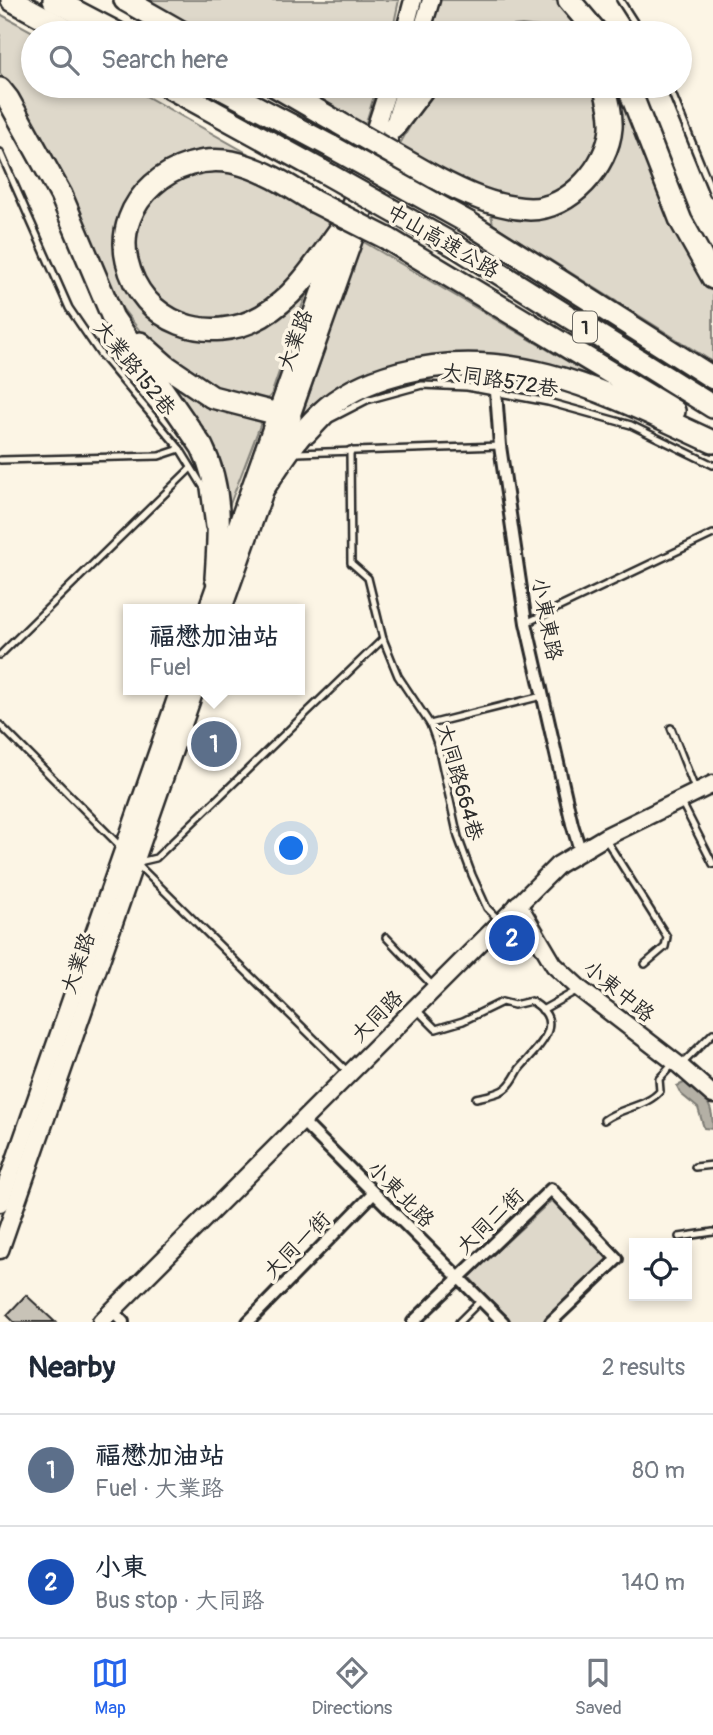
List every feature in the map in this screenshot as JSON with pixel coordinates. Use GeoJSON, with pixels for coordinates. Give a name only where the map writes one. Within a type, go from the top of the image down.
{"type":"FeatureCollection","features":[{"type":"Feature","properties":{"kind":"highway"},"geometry":{"type":"LineString","coordinates":[[12,0],[50,21]]}},
{"type":"Feature","properties":{"kind":"highway"},"geometry":{"type":"LineString","coordinates":[[54,0],[94,21]]}},
{"type":"Feature","properties":{"kind":"highway"},"geometry":{"type":"LineString","coordinates":[[125,0],[162,21]]}},
{"type":"Feature","properties":{"kind":"highway"},"geometry":{"type":"LineString","coordinates":[[569,0],[587,21]]}},
{"type":"Feature","properties":{"kind":"highway"},"geometry":{"type":"LineString","coordinates":[[577,0],[590,21]]}},
{"type":"Feature","properties":{"kind":"highway"},"geometry":{"type":"LineString","coordinates":[[0,89],[61,195],[113,318],[202,447],[212,468],[220,522],[211,578]]}},
{"type":"Feature","properties":{"kind":"highway","name":"中山高速公路"},"geometry":{"type":"LineString","coordinates":[[189,98],[457,247],[713,407]]}},
{"type":"Feature","properties":{"kind":"highway","name":"中山高速公路"},"geometry":{"type":"LineString","coordinates":[[239,98],[469,223],[713,378]]}},
{"type":"Feature","properties":{"kind":"highway"},"geometry":{"type":"LineString","coordinates":[[296,98],[467,195],[499,205],[531,209],[552,205],[574,192],[592,175],[603,156],[611,125],[606,98]]}},
{"type":"Feature","properties":{"kind":"highway"},"geometry":{"type":"LineString","coordinates":[[393,128],[416,98]]}},
{"type":"Feature","properties":{"kind":"highway"},"geometry":{"type":"LineString","coordinates":[[633,98],[681,221],[713,278]]}},
{"type":"Feature","properties":{"kind":"highway"},"geometry":{"type":"LineString","coordinates":[[343,226],[311,272],[284,300],[260,317],[220,330],[184,327],[160,313],[132,277],[126,260],[128,225],[133,209],[153,183],[182,166],[230,162],[273,177],[313,201],[388,239],[713,435]]}},
{"type":"Feature","properties":{"kind":"highway"},"geometry":{"type":"LineString","coordinates":[[113,318],[166,366],[212,397],[282,416]]}},
{"type":"Feature","properties":{"kind":"highway"},"geometry":{"type":"LineString","coordinates":[[268,491],[295,440],[322,412],[356,388],[392,375],[459,363],[544,372],[598,389],[713,442]]}},
{"type":"Feature","properties":{"kind":"main road"},"geometry":{"type":"LineString","coordinates":[[407,21],[413,0]]}},
{"type":"Feature","properties":{"kind":"main road"},"geometry":{"type":"LineString","coordinates":[[425,21],[431,0]]}},
{"type":"Feature","properties":{"kind":"main road","name":"大業路"},"geometry":{"type":"LineString","coordinates":[[225,604],[251,529],[268,491],[282,416],[386,98]]}},
{"type":"Feature","properties":{"kind":"main road","name":"大業路"},"geometry":{"type":"LineString","coordinates":[[207,604],[211,578],[282,416],[402,98]]}},
{"type":"Feature","properties":{"kind":"main road","name":"大業路"},"geometry":{"type":"LineString","coordinates":[[0,1251],[91,966],[124,850],[177,695]]}},
{"type":"Feature","properties":{"kind":"main road","name":"大業路"},"geometry":{"type":"LineString","coordinates":[[0,1203],[91,966],[135,862],[193,695]]}},
{"type":"Feature","properties":{"kind":"main road","name":"大同路"},"geometry":{"type":"LineString","coordinates":[[107,1320],[558,865],[580,850],[713,784]]}},
{"type":"Feature","properties":{"kind":"main road","name":"小東中路"},"geometry":{"type":"LineString","coordinates":[[518,904],[554,965],[713,1096]]}},
{"type":"Feature","properties":{"kind":"street","name":"小東東路"},"geometry":{"type":"LineString","coordinates":[[496,392],[499,446],[526,623],[580,850]]}},
{"type":"Feature","properties":{"kind":"street","name":"小東北路"},"geometry":{"type":"LineString","coordinates":[[303,1122],[373,1195],[503,1322]]}},
{"type":"Feature","properties":{"kind":"street","name":"大同二街"},"geometry":{"type":"LineString","coordinates":[[413,1322],[551,1189],[617,1259],[551,1322]]}},
{"type":"Feature","properties":{"kind":"street","name":"大同一街"},"geometry":{"type":"LineString","coordinates":[[248,1322],[373,1195]]}},
{"type":"Feature","properties":{"kind":"lane"},"geometry":{"type":"LineString","coordinates":[[620,0],[633,21]]}},
{"type":"Feature","properties":{"kind":"lane"},"geometry":{"type":"LineString","coordinates":[[674,98],[713,194]]}},
{"type":"Feature","properties":{"kind":"lane","name":"大業路152巷"},"geometry":{"type":"LineString","coordinates":[[0,152],[69,308],[101,355],[180,449],[204,488],[211,547],[211,578]]}},
{"type":"Feature","properties":{"kind":"lane","name":"大同路572巷"},"geometry":{"type":"LineString","coordinates":[[290,464],[330,419],[367,400],[422,385],[467,387],[548,402],[631,425],[713,465]]}},
{"type":"Feature","properties":{"kind":"lane"},"geometry":{"type":"LineString","coordinates":[[297,453],[499,446]]}},
{"type":"Feature","properties":{"kind":"lane"},"geometry":{"type":"LineString","coordinates":[[0,460],[159,456],[180,449]]}},
{"type":"Feature","properties":{"kind":"lane","name":"大同路664巷"},"geometry":{"type":"LineString","coordinates":[[350,450],[351,563],[368,578],[383,639],[398,676],[430,724],[438,746],[462,849],[487,908],[501,922]]}},
{"type":"Feature","properties":{"kind":"lane"},"geometry":{"type":"LineString","coordinates":[[0,655],[191,468]]}},
{"type":"Feature","properties":{"kind":"lane"},"geometry":{"type":"LineString","coordinates":[[526,623],[713,534]]}},
{"type":"Feature","properties":{"kind":"lane"},"geometry":{"type":"LineString","coordinates":[[135,862],[156,858],[383,639]]}},
{"type":"Feature","properties":{"kind":"lane"},"geometry":{"type":"LineString","coordinates":[[430,724],[544,695]]}},
{"type":"Feature","properties":{"kind":"lane"},"geometry":{"type":"LineString","coordinates":[[0,725],[349,1073]]}},
{"type":"Feature","properties":{"kind":"lane"},"geometry":{"type":"LineString","coordinates":[[671,728],[696,792]]}},
{"type":"Feature","properties":{"kind":"lane"},"geometry":{"type":"LineString","coordinates":[[680,799],[713,864]]}},
{"type":"Feature","properties":{"kind":"lane"},"geometry":{"type":"LineString","coordinates":[[605,837],[667,937],[664,947],[645,964]]}},
{"type":"Feature","properties":{"kind":"lane"},"geometry":{"type":"LineString","coordinates":[[386,937],[435,988]]}},
{"type":"Feature","properties":{"kind":"lane"},"geometry":{"type":"LineString","coordinates":[[542,1010],[580,989]]}},
{"type":"Feature","properties":{"kind":"lane"},"geometry":{"type":"LineString","coordinates":[[415,1008],[436,1029],[463,1021],[502,1002],[514,1005],[531,1001],[546,1015],[549,1030],[544,1041],[507,1087],[476,1098]]}},
{"type":"Feature","properties":{"kind":"lane"},"geometry":{"type":"LineString","coordinates":[[604,1120],[616,1111],[655,1098],[660,1091],[659,1079],[713,1033]]}},
{"type":"Feature","properties":{"kind":"lane"},"geometry":{"type":"LineString","coordinates":[[695,1167],[713,1165]]}},
{"type":"Feature","properties":{"kind":"lane"},"geometry":{"type":"LineString","coordinates":[[679,1237],[713,1232]]}},
{"type":"Feature","properties":{"kind":"lane"},"geometry":{"type":"LineString","coordinates":[[459,1322],[481,1300]]}},
{"type":"Feature","properties":{"kind":"shaded area"},"geometry":{"type":"Polygon","coordinates":[[[147,0],[399,0],[395,21],[183,21],[147,0]]]}},
{"type":"Feature","properties":{"kind":"shaded area"},"geometry":{"type":"Polygon","coordinates":[[[439,0],[556,0],[575,21],[434,21],[439,0]]]}},
{"type":"Feature","properties":{"kind":"shaded area"},"geometry":{"type":"Polygon","coordinates":[[[0,14],[21,25],[21,98],[149,98],[277,170],[209,151],[165,162],[137,190],[118,221],[120,260],[139,298],[209,338],[310,283],[271,395],[263,404],[213,387],[152,346],[114,298],[104,270],[41,137],[0,73],[0,14]]]}},
{"type":"Feature","properties":{"kind":"shaded area"},"geometry":{"type":"Polygon","coordinates":[[[312,98],[373,98],[364,129],[312,98]]]}},
{"type":"Feature","properties":{"kind":"shaded area"},"geometry":{"type":"Polygon","coordinates":[[[426,98],[598,98],[599,101],[601,126],[595,153],[578,177],[555,193],[535,202],[478,195],[397,149],[426,98]]]}},
{"type":"Feature","properties":{"kind":"shaded area"},"geometry":{"type":"Polygon","coordinates":[[[611,98],[625,98],[655,178],[713,292],[713,362],[493,224],[491,215],[532,219],[605,172],[611,98]]]}},
{"type":"Feature","properties":{"kind":"shaded area"},"geometry":{"type":"Polygon","coordinates":[[[233,168],[289,194],[331,225],[300,274],[274,297],[240,314],[198,320],[170,311],[148,288],[133,251],[137,214],[159,184],[196,171],[233,168]]]}},
{"type":"Feature","properties":{"kind":"shaded area"},"geometry":{"type":"Polygon","coordinates":[[[362,241],[608,385],[481,354],[336,392],[301,418],[362,241]]]}},
{"type":"Feature","properties":{"kind":"shaded area"},"geometry":{"type":"Polygon","coordinates":[[[176,383],[233,413],[262,420],[227,512],[171,386],[176,383]]]}},
{"type":"Feature","properties":{"kind":"shaded area"},"geometry":{"type":"Polygon","coordinates":[[[686,1082],[709,1106],[713,1129],[704,1128],[698,1108],[681,1094],[677,1086],[686,1082]]]}},
{"type":"Feature","properties":{"kind":"shaded area"},"geometry":{"type":"Polygon","coordinates":[[[554,1198],[610,1260],[543,1322],[510,1322],[469,1277],[554,1198]]]}},
{"type":"Feature","properties":{"kind":"building"},"geometry":{"type":"Polygon","coordinates":[[[26,1295],[55,1322],[14,1322],[7,1315],[26,1295]]]}},
{"type":"Feature","properties":{"kind":"place","name":"福懋加油站"},"geometry":{"type":"Point","coordinates":[214,744]}},
{"type":"Feature","properties":{"kind":"place","name":"小東"},"geometry":{"type":"Point","coordinates":[512,938]}}]}
